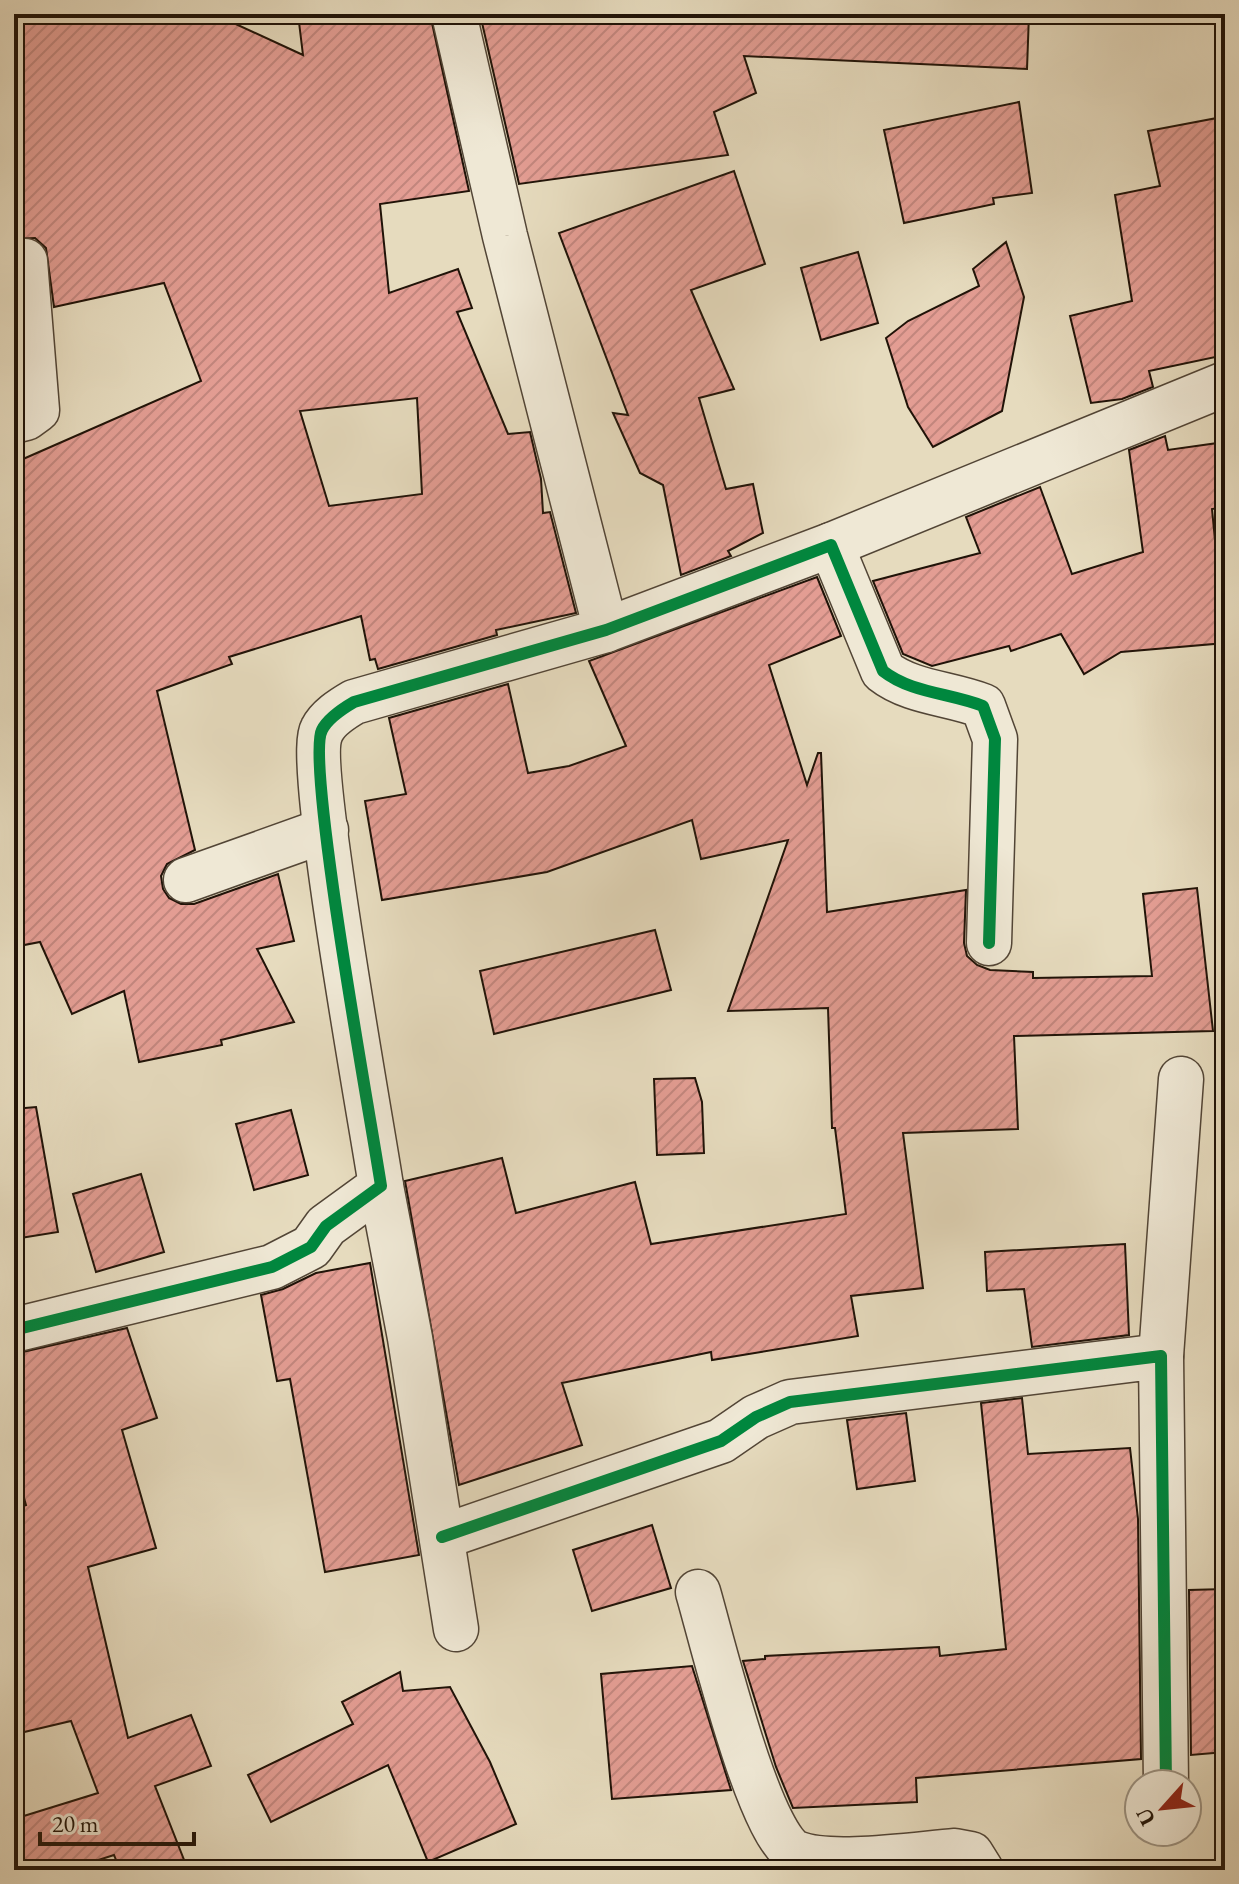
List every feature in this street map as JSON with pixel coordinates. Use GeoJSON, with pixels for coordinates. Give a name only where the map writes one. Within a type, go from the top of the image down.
{"type":"FeatureCollection","features":[{"type":"Feature","properties":{"kind":"street"},"geometry":{"type":"LineString","coordinates":[[454,14],[505,236],[606,630]]}},
{"type":"Feature","properties":{"kind":"street"},"geometry":{"type":"LineString","coordinates":[[14,421],[26,418],[37,410],[25,261]]}},
{"type":"Feature","properties":{"kind":"street"},"geometry":{"type":"LineString","coordinates":[[456,1629],[410,1338],[381,1186],[326,830],[318,752],[321,731],[338,712],[354,702],[606,630],[831,545],[1225,384]]}},
{"type":"Feature","properties":{"kind":"street"},"geometry":{"type":"LineString","coordinates":[[831,545],[883,671],[901,685],[952,694],[983,706],[995,739],[989,943]]}},
{"type":"Feature","properties":{"kind":"street"},"geometry":{"type":"LineString","coordinates":[[186,880],[326,830]]}},
{"type":"Feature","properties":{"kind":"street"},"geometry":{"type":"LineString","coordinates":[[1166,1768],[1161,1356],[1181,1079]]}},
{"type":"Feature","properties":{"kind":"street"},"geometry":{"type":"LineString","coordinates":[[14,1330],[272,1267],[311,1247],[326,1226],[381,1186]]}},
{"type":"Feature","properties":{"kind":"street"},"geometry":{"type":"LineString","coordinates":[[442,1537],[721,1441],[756,1417],[790,1402],[1161,1356]]}},
{"type":"Feature","properties":{"kind":"street"},"geometry":{"type":"LineString","coordinates":[[698,1592],[736,1725],[771,1825],[793,1853],[826,1859],[955,1851],[971,1854],[981,1870]]}},
{"type":"Feature","properties":{"kind":"building"},"geometry":{"type":"Polygon","coordinates":[[[14,14],[214,14],[303,55],[298,14],[430,14],[469,191],[380,204],[389,293],[458,269],[472,308],[457,312],[508,434],[530,432],[541,479],[543,513],[550,512],[576,613],[496,630],[497,635],[378,669],[375,659],[370,660],[361,616],[229,657],[232,664],[157,691],[195,850],[167,864],[161,876],[163,889],[169,898],[181,904],[194,904],[278,874],[294,941],[257,949],[294,1022],[221,1040],[222,1045],[139,1062],[124,991],[72,1014],[40,942],[14,947],[14,463],[201,381],[164,283],[54,307],[46,248],[35,238],[14,239],[14,14]],[[417,398],[300,411],[329,506],[422,494],[417,398]]]}},
{"type":"Feature","properties":{"kind":"building"},"geometry":{"type":"Polygon","coordinates":[[[480,14],[1029,14],[1027,69],[744,56],[756,93],[714,112],[728,155],[519,184],[480,14]]]}},
{"type":"Feature","properties":{"kind":"building"},"geometry":{"type":"Polygon","coordinates":[[[1019,102],[1032,193],[993,198],[994,204],[904,223],[884,130],[1019,102]]]}},
{"type":"Feature","properties":{"kind":"building"},"geometry":{"type":"Polygon","coordinates":[[[1217,118],[1225,158],[1225,355],[1149,371],[1153,387],[1122,399],[1091,403],[1070,316],[1132,301],[1115,195],[1160,186],[1148,131],[1217,118]]]}},
{"type":"Feature","properties":{"kind":"building"},"geometry":{"type":"Polygon","coordinates":[[[734,171],[765,264],[691,290],[734,389],[699,398],[726,489],[753,484],[763,533],[728,551],[731,556],[681,575],[663,485],[640,473],[613,413],[628,415],[559,233],[734,171]]]}},
{"type":"Feature","properties":{"kind":"building"},"geometry":{"type":"Polygon","coordinates":[[[1006,242],[1024,297],[1002,411],[933,447],[908,407],[886,338],[908,321],[979,286],[973,269],[1006,242]]]}},
{"type":"Feature","properties":{"kind":"building"},"geometry":{"type":"Polygon","coordinates":[[[858,252],[878,323],[821,340],[801,268],[858,252]]]}},
{"type":"Feature","properties":{"kind":"building"},"geometry":{"type":"Polygon","coordinates":[[[1165,436],[1168,450],[1225,442],[1225,507],[1212,509],[1225,643],[1121,652],[1084,674],[1061,634],[1011,651],[1009,646],[932,666],[903,654],[873,581],[980,553],[966,517],[1040,487],[1072,574],[1143,552],[1129,450],[1165,436]]]}},
{"type":"Feature","properties":{"kind":"building"},"geometry":{"type":"Polygon","coordinates":[[[817,577],[841,636],[769,665],[807,785],[818,753],[821,753],[827,912],[966,890],[964,943],[967,956],[977,965],[990,970],[1033,972],[1033,978],[1152,976],[1143,894],[1197,888],[1213,1031],[1014,1036],[1018,1129],[903,1133],[923,1288],[851,1296],[858,1336],[712,1360],[711,1352],[562,1383],[582,1445],[459,1485],[405,1181],[502,1158],[516,1213],[635,1182],[651,1244],[846,1214],[835,1128],[832,1128],[828,1008],[728,1011],[788,840],[701,859],[692,820],[547,872],[382,900],[365,801],[406,794],[389,718],[508,684],[528,773],[569,766],[626,746],[589,661],[817,577]]]}},
{"type":"Feature","properties":{"kind":"building"},"geometry":{"type":"Polygon","coordinates":[[[655,930],[671,990],[494,1034],[480,971],[655,930]]]}},
{"type":"Feature","properties":{"kind":"building"},"geometry":{"type":"Polygon","coordinates":[[[695,1078],[702,1102],[704,1153],[657,1155],[654,1079],[695,1078]]]}},
{"type":"Feature","properties":{"kind":"building"},"geometry":{"type":"Polygon","coordinates":[[[36,1107],[58,1232],[14,1239],[14,1109],[36,1107]]]}},
{"type":"Feature","properties":{"kind":"building"},"geometry":{"type":"Polygon","coordinates":[[[291,1110],[308,1175],[254,1190],[236,1124],[291,1110]]]}},
{"type":"Feature","properties":{"kind":"building"},"geometry":{"type":"Polygon","coordinates":[[[141,1174],[164,1252],[96,1272],[73,1194],[141,1174]]]}},
{"type":"Feature","properties":{"kind":"building"},"geometry":{"type":"Polygon","coordinates":[[[1125,1244],[1129,1335],[1032,1347],[1024,1289],[987,1291],[985,1252],[1125,1244]]]}},
{"type":"Feature","properties":{"kind":"building"},"geometry":{"type":"Polygon","coordinates":[[[370,1263],[419,1555],[325,1572],[290,1379],[277,1381],[261,1295],[283,1289],[316,1273],[370,1263]]]}},
{"type":"Feature","properties":{"kind":"building"},"geometry":{"type":"Polygon","coordinates":[[[127,1328],[157,1418],[122,1430],[156,1548],[88,1567],[128,1738],[191,1715],[211,1766],[155,1786],[188,1870],[120,1870],[114,1855],[67,1870],[14,1870],[14,1819],[98,1793],[71,1721],[20,1733],[14,1709],[14,1509],[26,1505],[14,1462],[14,1354],[127,1328]]]}},
{"type":"Feature","properties":{"kind":"building"},"geometry":{"type":"Polygon","coordinates":[[[1022,1398],[1028,1454],[1130,1448],[1138,1519],[1141,1759],[916,1778],[917,1802],[793,1808],[776,1767],[743,1661],[765,1659],[765,1656],[939,1647],[940,1656],[1006,1649],[981,1403],[1022,1398]]]}},
{"type":"Feature","properties":{"kind":"building"},"geometry":{"type":"Polygon","coordinates":[[[906,1413],[915,1481],[857,1489],[847,1420],[906,1413]]]}},
{"type":"Feature","properties":{"kind":"building"},"geometry":{"type":"Polygon","coordinates":[[[652,1525],[671,1588],[592,1611],[573,1550],[652,1525]]]}},
{"type":"Feature","properties":{"kind":"building"},"geometry":{"type":"Polygon","coordinates":[[[1225,1589],[1225,1752],[1191,1755],[1189,1590],[1225,1589]]]}},
{"type":"Feature","properties":{"kind":"building"},"geometry":{"type":"Polygon","coordinates":[[[692,1666],[731,1790],[612,1799],[601,1674],[692,1666]]]}},
{"type":"Feature","properties":{"kind":"building"},"geometry":{"type":"Polygon","coordinates":[[[400,1672],[403,1691],[450,1687],[490,1762],[516,1824],[428,1862],[388,1765],[271,1822],[248,1775],[353,1724],[342,1702],[400,1672]]]}},
{"type":"Feature","properties":{"kind":"cycle path"},"geometry":{"type":"LineString","coordinates":[[14,1330],[272,1267],[311,1247],[326,1226],[381,1186],[331,872],[319,756],[322,730],[336,714],[354,702],[606,630],[831,545],[883,671],[906,684],[983,706],[995,739],[989,943]]}},
{"type":"Feature","properties":{"kind":"cycle path"},"geometry":{"type":"LineString","coordinates":[[442,1537],[721,1441],[756,1417],[790,1402],[1161,1356],[1166,1768]]}}]}
